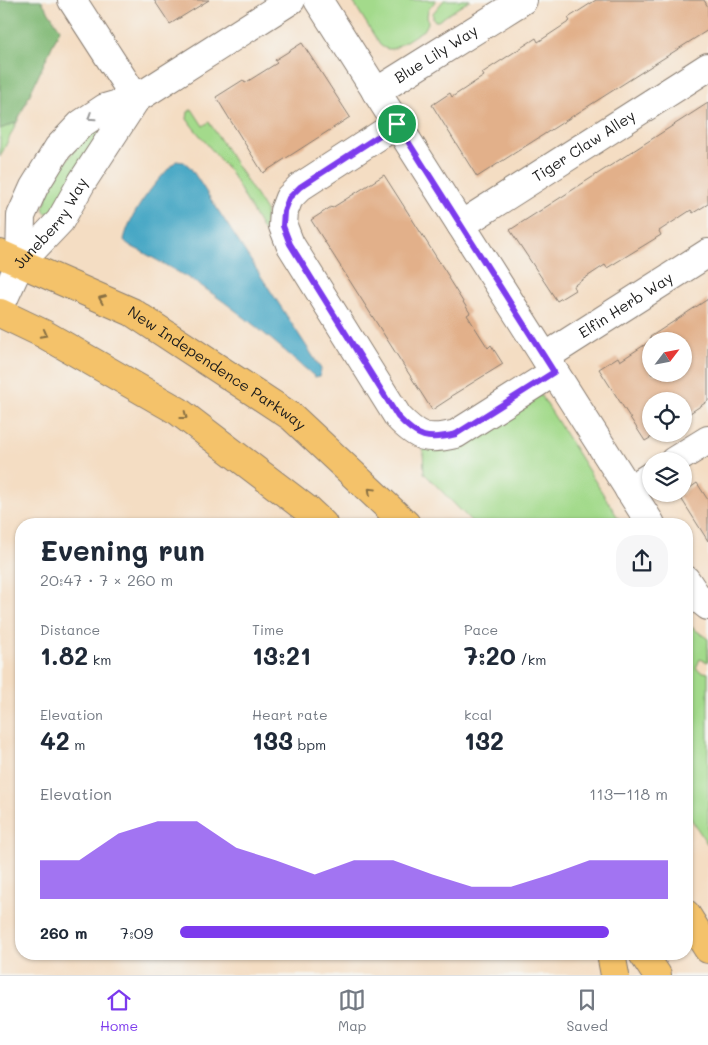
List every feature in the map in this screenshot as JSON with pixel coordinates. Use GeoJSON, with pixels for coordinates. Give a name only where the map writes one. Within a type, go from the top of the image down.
{"type":"FeatureCollection","features":[{"type":"Feature","properties":{"kind":"main road","name":"New Independence Parkway"},"geometry":{"type":"LineString","coordinates":[[10,259],[132,312],[292,417],[400,518]]}},
{"type":"Feature","properties":{"kind":"main road"},"geometry":{"type":"LineString","coordinates":[[0,313],[44,334],[178,411],[317,518]]}},
{"type":"Feature","properties":{"kind":"main road"},"geometry":{"type":"LineString","coordinates":[[693,925],[708,949]]}},
{"type":"Feature","properties":{"kind":"main road"},"geometry":{"type":"LineString","coordinates":[[612,960],[615,975]]}},
{"type":"Feature","properties":{"kind":"main road"},"geometry":{"type":"LineString","coordinates":[[647,960],[657,975]]}},
{"type":"Feature","properties":{"kind":"street"},"geometry":{"type":"LineString","coordinates":[[72,0],[136,99]]}},
{"type":"Feature","properties":{"kind":"street","name":"Juneberry Way"},"geometry":{"type":"LineString","coordinates":[[10,259],[21,216],[34,187],[58,148],[81,124],[105,108],[136,99],[291,0]]}},
{"type":"Feature","properties":{"kind":"street"},"geometry":{"type":"LineString","coordinates":[[318,0],[550,364],[640,483],[649,518]]}},
{"type":"Feature","properties":{"kind":"street","name":"Blue Lily Way"},"geometry":{"type":"LineString","coordinates":[[376,92],[523,0]]}},
{"type":"Feature","properties":{"kind":"street","name":"Tiger Claw Alley"},"geometry":{"type":"LineString","coordinates":[[461,225],[708,67]]}},
{"type":"Feature","properties":{"kind":"street","name":"Juneberry Way"},"geometry":{"type":"LineString","coordinates":[[10,259],[60,220],[82,182],[136,99]]}},
{"type":"Feature","properties":{"kind":"street","name":"Elfin Herb Way"},"geometry":{"type":"LineString","coordinates":[[397,124],[300,187],[289,198],[284,211],[283,226],[290,244],[398,417],[410,429],[422,436],[439,438],[456,434],[550,364],[708,253]]}},
{"type":"Feature","properties":{"kind":"street"},"geometry":{"type":"LineString","coordinates":[[0,307],[10,259]]}},
{"type":"Feature","properties":{"kind":"street"},"geometry":{"type":"LineString","coordinates":[[689,452],[708,440]]}},
{"type":"Feature","properties":{"kind":"street"},"geometry":{"type":"LineString","coordinates":[[693,590],[698,598],[708,606]]}},
{"type":"Feature","properties":{"kind":"green space"},"geometry":{"type":"Polygon","coordinates":[[[0,0],[41,0],[60,29],[17,122],[0,129],[0,0]]]}},
{"type":"Feature","properties":{"kind":"green space"},"geometry":{"type":"Polygon","coordinates":[[[352,0],[436,0],[428,10],[428,23],[425,29],[395,48],[389,49],[380,45],[352,0]]]}},
{"type":"Feature","properties":{"kind":"green space"},"geometry":{"type":"Polygon","coordinates":[[[444,0],[470,0],[438,21],[435,21],[433,13],[444,0]]]}},
{"type":"Feature","properties":{"kind":"green space"},"geometry":{"type":"Polygon","coordinates":[[[192,109],[203,126],[209,122],[266,211],[264,232],[231,173],[187,119],[188,112],[192,109]]]}},
{"type":"Feature","properties":{"kind":"green space"},"geometry":{"type":"Polygon","coordinates":[[[109,117],[52,211],[45,213],[43,208],[47,198],[56,178],[68,160],[90,132],[109,117]]]}},
{"type":"Feature","properties":{"kind":"green space"},"geometry":{"type":"Polygon","coordinates":[[[17,122],[0,157],[0,129],[17,122]]]}},
{"type":"Feature","properties":{"kind":"green space"},"geometry":{"type":"Polygon","coordinates":[[[541,395],[618,518],[468,518],[424,473],[423,448],[541,395]]]}},
{"type":"Feature","properties":{"kind":"green space"},"geometry":{"type":"Polygon","coordinates":[[[693,628],[708,639],[708,662],[700,659],[696,668],[708,673],[708,845],[693,822],[693,628]]]}},
{"type":"Feature","properties":{"kind":"water"},"geometry":{"type":"Polygon","coordinates":[[[176,161],[184,162],[190,167],[321,369],[320,376],[315,377],[224,302],[124,240],[127,229],[138,208],[152,187],[176,161]]]}},
{"type":"Feature","properties":{"kind":"building"},"geometry":{"type":"Polygon","coordinates":[[[154,0],[209,0],[170,24],[154,0]]]}},
{"type":"Feature","properties":{"kind":"building"},"geometry":{"type":"Polygon","coordinates":[[[596,0],[704,0],[708,7],[708,30],[477,177],[432,105],[450,93],[452,97],[484,76],[482,73],[536,38],[538,42],[570,21],[568,18],[596,0]]]}},
{"type":"Feature","properties":{"kind":"building"},"geometry":{"type":"Polygon","coordinates":[[[302,43],[350,117],[263,173],[216,97],[243,80],[245,83],[277,63],[275,60],[302,43]]]}},
{"type":"Feature","properties":{"kind":"building"},"geometry":{"type":"Polygon","coordinates":[[[708,103],[708,204],[693,213],[691,210],[659,231],[661,235],[607,268],[605,265],[573,286],[575,290],[557,301],[510,230],[708,103]]]}},
{"type":"Feature","properties":{"kind":"building"},"geometry":{"type":"Polygon","coordinates":[[[384,175],[449,277],[470,313],[467,315],[488,348],[491,345],[503,364],[432,410],[311,220],[384,175]]]}},
{"type":"Feature","properties":{"kind":"building"},"geometry":{"type":"Polygon","coordinates":[[[708,299],[708,401],[692,412],[692,392],[642,392],[642,436],[599,369],[618,357],[620,361],[642,347],[642,382],[692,382],[692,332],[658,332],[708,299]]]}},
{"type":"Feature","properties":{"kind":"building"},"geometry":{"type":"Polygon","coordinates":[[[697,483],[708,500],[708,541],[683,502],[692,502],[692,486],[697,483]]]}},
{"type":"Feature","properties":{"kind":"route"},"geometry":{"type":"LineString","coordinates":[[397,124],[554,372],[456,434],[439,438],[422,436],[410,429],[398,417],[290,244],[283,226],[284,211],[289,198],[300,187],[397,124]]}}]}
